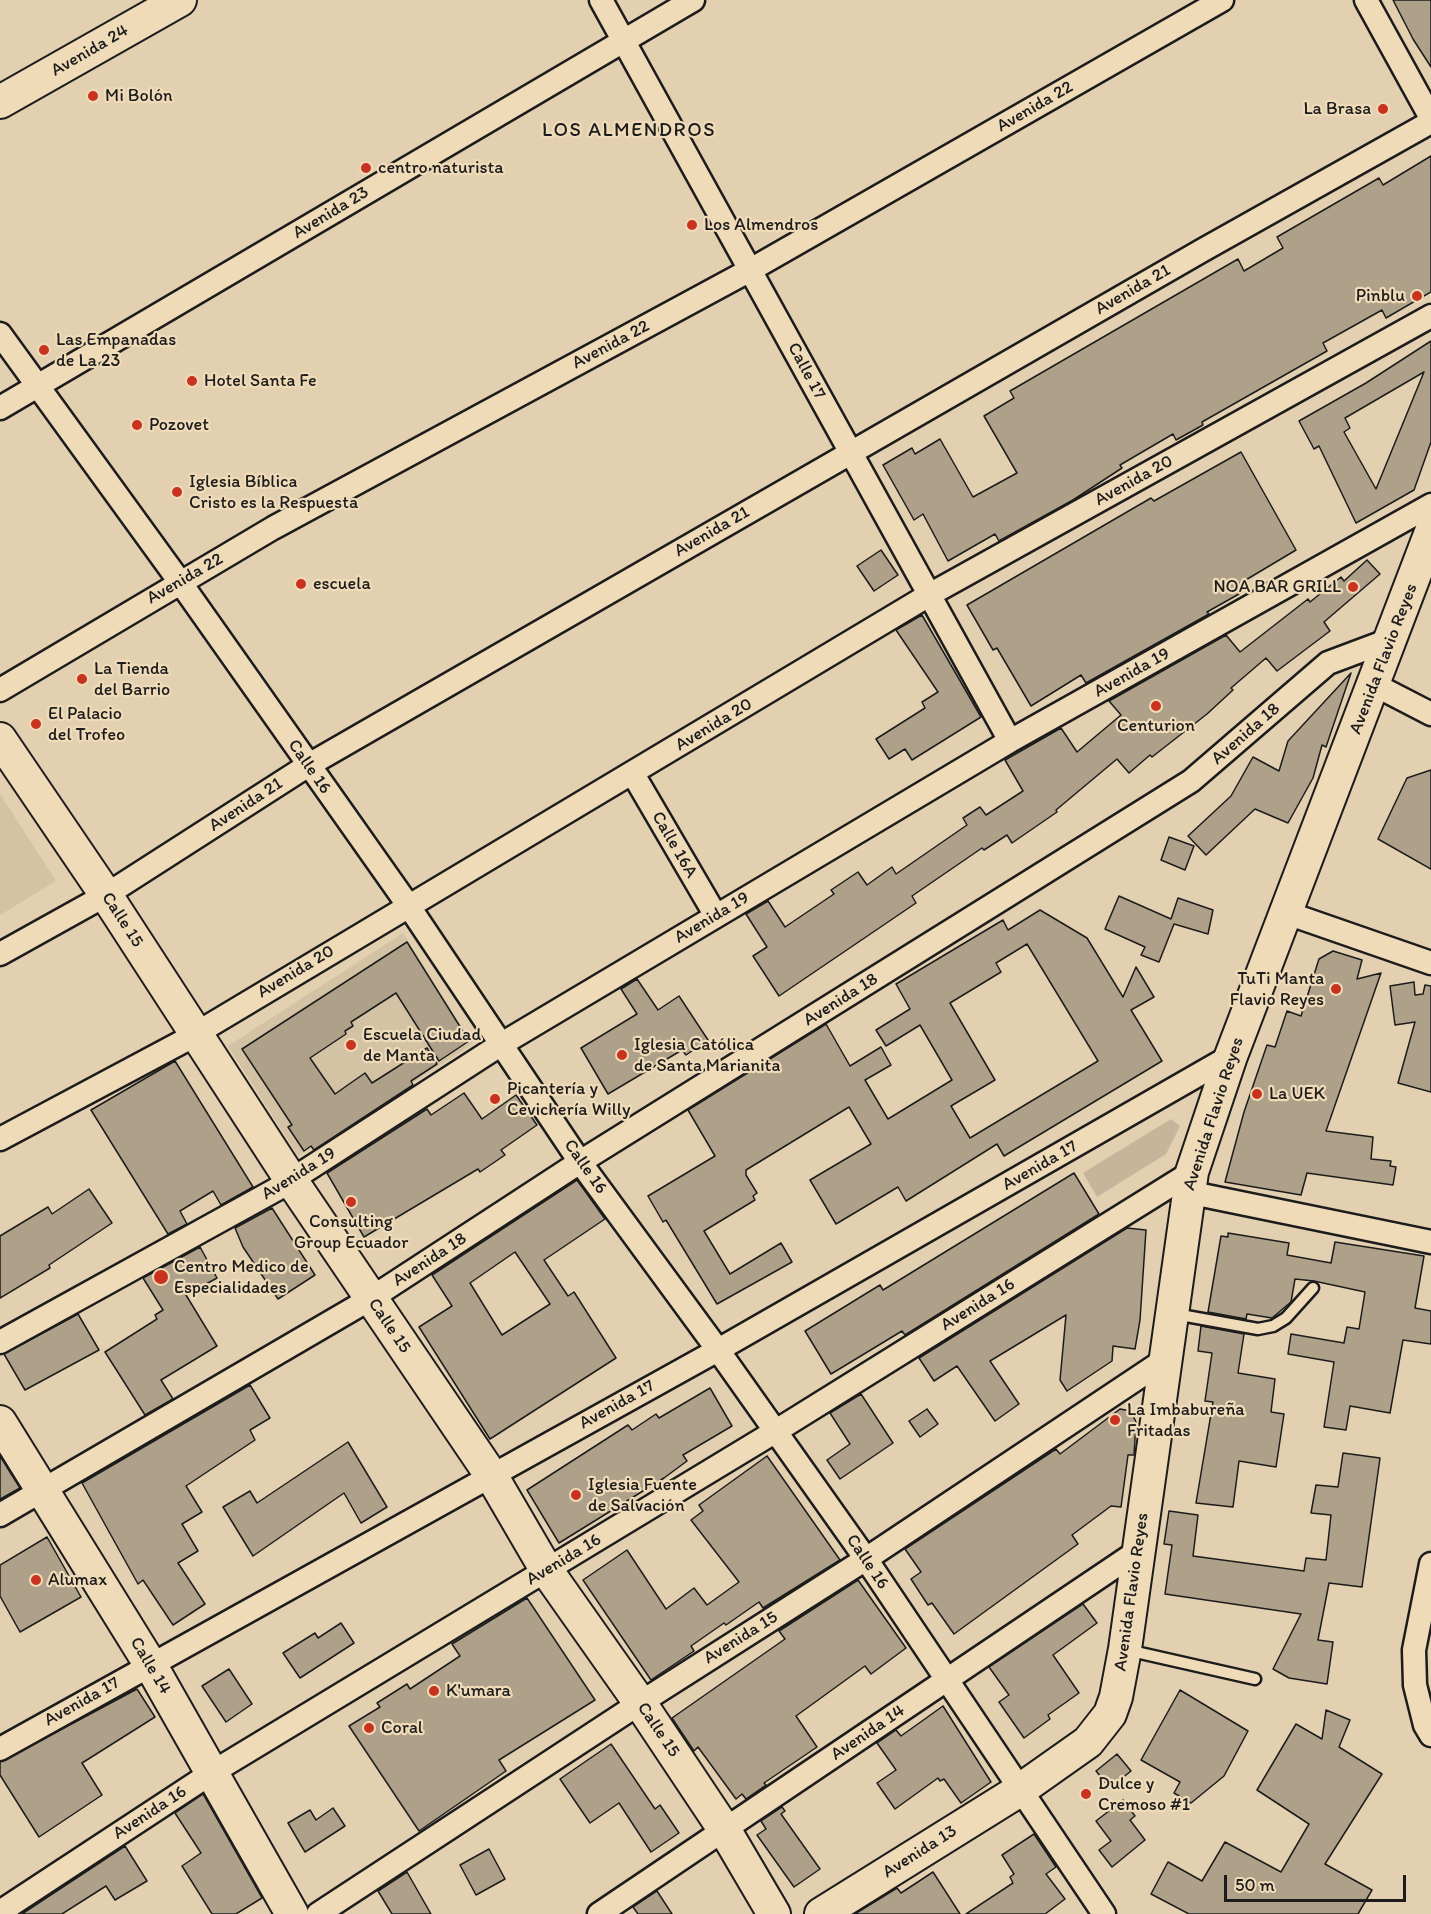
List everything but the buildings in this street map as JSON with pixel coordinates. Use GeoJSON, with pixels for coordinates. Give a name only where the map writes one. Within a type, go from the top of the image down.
{"type":"FeatureCollection","features":[{"type":"Feature","properties":{"kind":"street","name":"Avenida 24"},"geometry":{"type":"LineString","coordinates":[[0,102],[180,0]]}},
{"type":"Feature","properties":{"kind":"street","name":"Calle 17"},"geometry":{"type":"LineString","coordinates":[[601,0],[752,269],[850,453],[1010,741]]}},
{"type":"Feature","properties":{"kind":"street","name":"Avenida 23"},"geometry":{"type":"LineString","coordinates":[[0,408],[693,0]]}},
{"type":"Feature","properties":{"kind":"street","name":"Avenida 22"},"geometry":{"type":"LineString","coordinates":[[0,690],[273,528],[752,269],[1222,0]]}},
{"type":"Feature","properties":{"kind":"street"},"geometry":{"type":"LineString","coordinates":[[1366,0],[1431,120]]}},
{"type":"Feature","properties":{"kind":"street","name":"Avenida 21"},"geometry":{"type":"LineString","coordinates":[[0,954],[106,895],[307,766],[1431,120]]}},
{"type":"Feature","properties":{"kind":"street","name":"Avenida 20"},"geometry":{"type":"LineString","coordinates":[[0,1139],[182,1042],[929,595],[1431,316]]}},
{"type":"Feature","properties":{"kind":"street","name":"Calle 16"},"geometry":{"type":"LineString","coordinates":[[0,334],[180,582],[307,766],[408,905],[580,1162],[718,1350],[866,1559],[1104,1914]]}},
{"type":"Feature","properties":{"kind":"street","name":"Avenida 19"},"geometry":{"type":"LineString","coordinates":[[0,1342],[291,1180],[500,1045],[1010,741],[1431,505]]}},
{"type":"Feature","properties":{"kind":"street","name":"Avenida Flavio Reyes"},"geometry":{"type":"LineString","coordinates":[[1020,1790],[1088,1742],[1099,1731],[1110,1714],[1116,1697],[1125,1649],[1189,1182],[1232,1056],[1375,685],[1431,532]]}},
{"type":"Feature","properties":{"kind":"street","name":"Avenida 18"},"geometry":{"type":"LineString","coordinates":[[0,1515],[370,1299],[580,1162],[1191,781],[1328,663],[1392,639]]}},
{"type":"Feature","properties":{"kind":"street"},"geometry":{"type":"LineString","coordinates":[[1375,685],[1431,714]]}},
{"type":"Feature","properties":{"kind":"street","name":"Calle 15"},"geometry":{"type":"LineString","coordinates":[[0,740],[106,895],[194,1033],[370,1299],[491,1475],[547,1571],[640,1703],[724,1829],[774,1914]]}},
{"type":"Feature","properties":{"kind":"street","name":"Calle 16A"},"geometry":{"type":"LineString","coordinates":[[633,774],[716,916]]}},
{"type":"Feature","properties":{"kind":"street"},"geometry":{"type":"LineString","coordinates":[[1287,913],[1431,963]]}},
{"type":"Feature","properties":{"kind":"street","name":"Avenida 17"},"geometry":{"type":"LineString","coordinates":[[0,1749],[718,1350],[1232,1056]]}},
{"type":"Feature","properties":{"kind":"street"},"geometry":{"type":"LineString","coordinates":[[1189,1182],[1431,1242]]}},
{"type":"Feature","properties":{"kind":"street","name":"Avenida 16"},"geometry":{"type":"LineString","coordinates":[[0,1912],[213,1772],[1189,1182]]}},
{"type":"Feature","properties":{"kind":"street","name":"Avenida 15"},"geometry":{"type":"LineString","coordinates":[[318,1914],[640,1703],[866,1559],[1163,1361]]}},
{"type":"Feature","properties":{"kind":"street","name":"Calle 14"},"geometry":{"type":"LineString","coordinates":[[0,1422],[40,1490],[150,1664],[292,1914]]}},
{"type":"Feature","properties":{"kind":"street","name":"Avenida 14"},"geometry":{"type":"LineString","coordinates":[[599,1914],[710,1842],[724,1829],[1138,1551]]}},
{"type":"Feature","properties":{"kind":"street"},"geometry":{"type":"LineString","coordinates":[[1431,1564],[1414,1650],[1415,1685],[1425,1725],[1431,1734]]}},
{"type":"Feature","properties":{"kind":"street","name":"Avenida 13"},"geometry":{"type":"LineString","coordinates":[[821,1914],[1020,1790]]}},
{"type":"Feature","properties":{"kind":"lane"},"geometry":{"type":"LineString","coordinates":[[1170,1313],[1258,1329],[1273,1326],[1286,1318],[1313,1288]]}},
{"type":"Feature","properties":{"kind":"lane"},"geometry":{"type":"LineString","coordinates":[[1125,1649],[1255,1679]]}},
{"type":"Feature","properties":{"kind":"shaded area"},"geometry":{"type":"Polygon","coordinates":[[[0,794],[56,881],[0,915],[0,794]]]}},
{"type":"Feature","properties":{"kind":"shaded area","name":"Escuela Ciudad de Manta"},"geometry":{"type":"Polygon","coordinates":[[[403,933],[473,1044],[298,1156],[228,1046],[403,933]]]}},
{"type":"Feature","properties":{"kind":"shaded area"},"geometry":{"type":"Polygon","coordinates":[[[1171,1119],[1180,1126],[1166,1154],[1097,1197],[1083,1173],[1171,1119]]]}},
{"type":"Feature","properties":{"kind":"place","name":"Mi Bolón"},"geometry":{"type":"Point","coordinates":[93,96]}},
{"type":"Feature","properties":{"kind":"place","name":"La Brasa"},"geometry":{"type":"Point","coordinates":[1383,109]}},
{"type":"Feature","properties":{"kind":"place","name":"centro naturista"},"geometry":{"type":"Point","coordinates":[366,168]}},
{"type":"Feature","properties":{"kind":"place","name":"Los Almendros"},"geometry":{"type":"Point","coordinates":[692,225]}},
{"type":"Feature","properties":{"kind":"place","name":"Pinblu"},"geometry":{"type":"Point","coordinates":[1417,296]}},
{"type":"Feature","properties":{"kind":"place","name":"Las Empanadas de La 23"},"geometry":{"type":"Point","coordinates":[44,350]}},
{"type":"Feature","properties":{"kind":"place","name":"Hotel Santa Fe"},"geometry":{"type":"Point","coordinates":[192,381]}},
{"type":"Feature","properties":{"kind":"place","name":"Pozovet"},"geometry":{"type":"Point","coordinates":[137,425]}},
{"type":"Feature","properties":{"kind":"place","name":"Iglesia Bíblica Cristo es la Respuesta"},"geometry":{"type":"Point","coordinates":[177,492]}},
{"type":"Feature","properties":{"kind":"place","name":"escuela"},"geometry":{"type":"Point","coordinates":[301,584]}},
{"type":"Feature","properties":{"kind":"place","name":"NOA BAR GRILL"},"geometry":{"type":"Point","coordinates":[1353,587]}},
{"type":"Feature","properties":{"kind":"place","name":"La Tienda del Barrio"},"geometry":{"type":"Point","coordinates":[82,679]}},
{"type":"Feature","properties":{"kind":"place","name":"Centurion"},"geometry":{"type":"Point","coordinates":[1156,706]}},
{"type":"Feature","properties":{"kind":"place","name":"El Palacio del Trofeo"},"geometry":{"type":"Point","coordinates":[36,724]}},
{"type":"Feature","properties":{"kind":"place","name":"TuTi Manta Flavio Reyes"},"geometry":{"type":"Point","coordinates":[1336,989]}},
{"type":"Feature","properties":{"kind":"place","name":"Escuela Ciudad de Manta"},"geometry":{"type":"Point","coordinates":[351,1045]}},
{"type":"Feature","properties":{"kind":"place","name":"Iglesia Católica de Santa Marianita"},"geometry":{"type":"Point","coordinates":[622,1055]}},
{"type":"Feature","properties":{"kind":"place","name":"La UEK"},"geometry":{"type":"Point","coordinates":[1257,1094]}},
{"type":"Feature","properties":{"kind":"place","name":"Picantería y Cevichería Willy"},"geometry":{"type":"Point","coordinates":[495,1099]}},
{"type":"Feature","properties":{"kind":"place","name":"Consulting Group Ecuador"},"geometry":{"type":"Point","coordinates":[351,1202]}},
{"type":"Feature","properties":{"kind":"place","name":"Centro Medico de Especialidades"},"geometry":{"type":"Point","coordinates":[161,1277]}},
{"type":"Feature","properties":{"kind":"place","name":"La Imbabureña Fritadas"},"geometry":{"type":"Point","coordinates":[1115,1420]}},
{"type":"Feature","properties":{"kind":"place","name":"Iglesia Fuente de Salvación"},"geometry":{"type":"Point","coordinates":[576,1495]}},
{"type":"Feature","properties":{"kind":"place","name":"Alumax"},"geometry":{"type":"Point","coordinates":[36,1580]}},
{"type":"Feature","properties":{"kind":"place","name":"K'umara"},"geometry":{"type":"Point","coordinates":[434,1691]}},
{"type":"Feature","properties":{"kind":"place","name":"Coral"},"geometry":{"type":"Point","coordinates":[369,1728]}},
{"type":"Feature","properties":{"kind":"place","name":"Dulce y Cremoso #1"},"geometry":{"type":"Point","coordinates":[1086,1794]}},
{"type":"Feature","properties":{"kind":"district","name":"LOS ALMENDROS"},"geometry":{"type":"Point","coordinates":[629,131]}}]}
